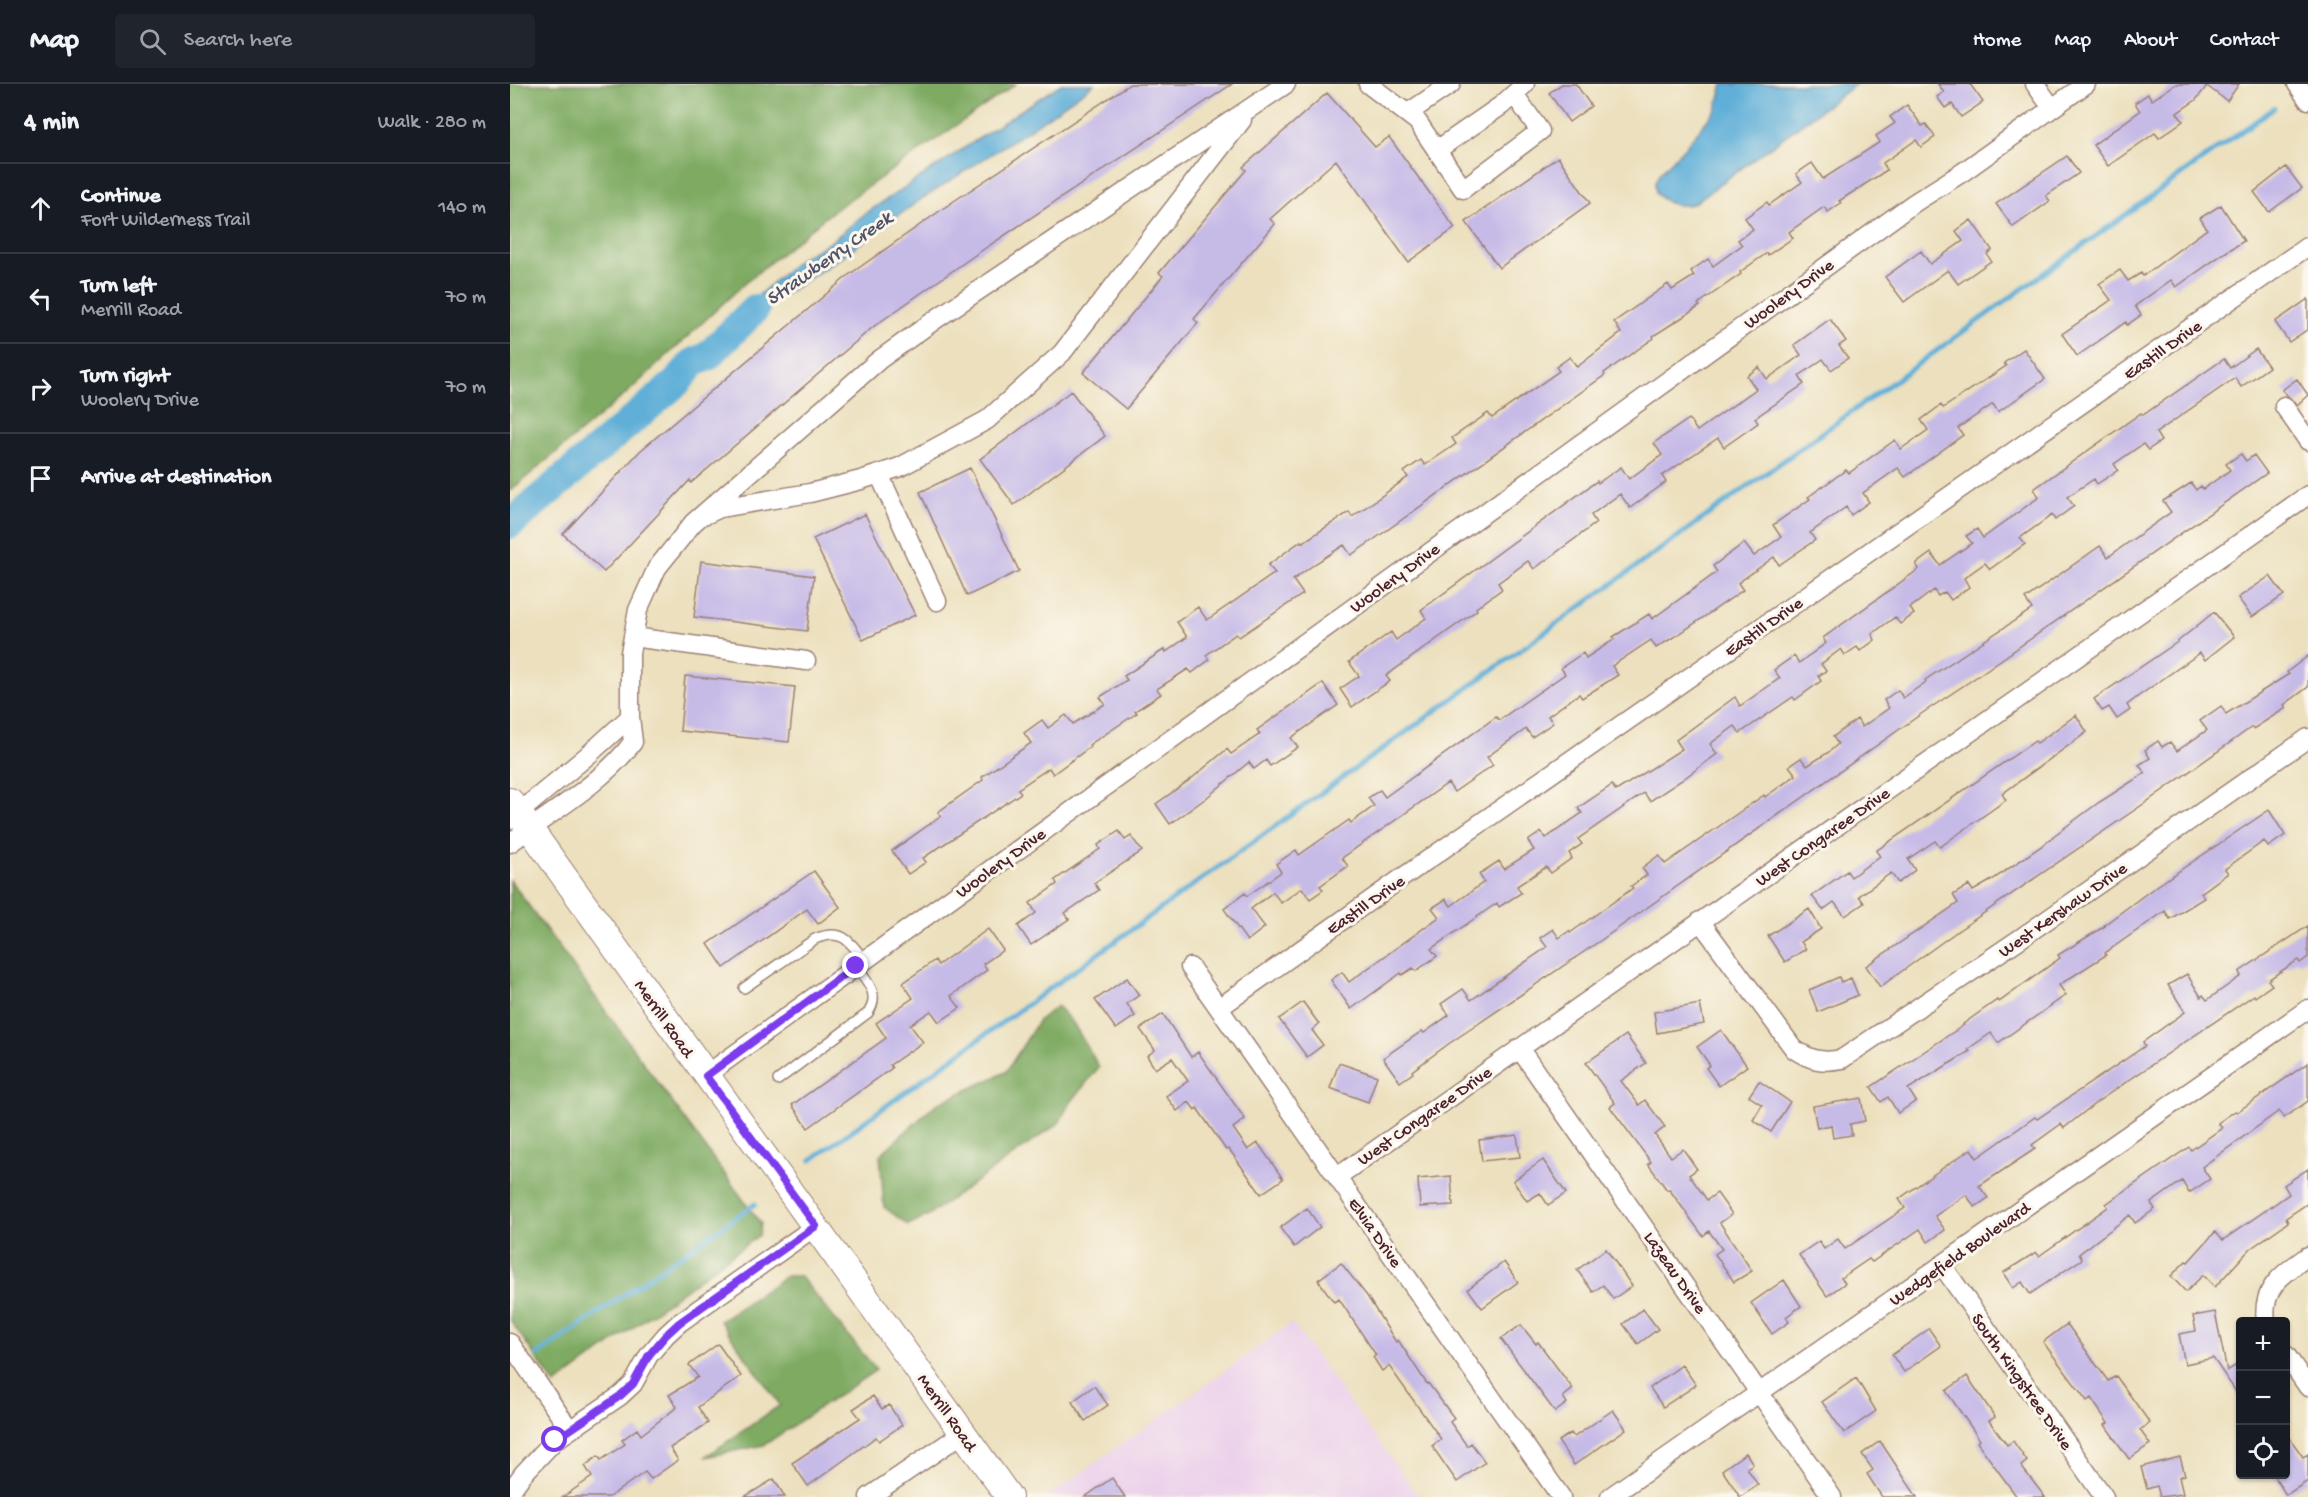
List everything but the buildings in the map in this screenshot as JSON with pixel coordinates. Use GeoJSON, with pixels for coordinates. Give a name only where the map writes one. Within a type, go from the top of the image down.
{"type":"FeatureCollection","features":[{"type":"Feature","properties":{"kind":"main road","name":"Merrill Road"},"geometry":{"type":"LineString","coordinates":[[516,821],[816,1226],[1009,1497]]}},
{"type":"Feature","properties":{"kind":"street"},"geometry":{"type":"LineString","coordinates":[[516,821],[604,774],[623,757],[633,742],[630,717],[630,653],[638,610],[657,568],[699,517],[879,360],[939,317],[1286,84]]}},
{"type":"Feature","properties":{"kind":"street"},"geometry":{"type":"LineString","coordinates":[[1369,84],[1418,121],[1437,150],[1463,189],[1540,131],[1519,89],[1502,105],[1437,150]]}},
{"type":"Feature","properties":{"kind":"street"},"geometry":{"type":"LineString","coordinates":[[1408,113],[1451,84]]}},
{"type":"Feature","properties":{"kind":"street"},"geometry":{"type":"LineString","coordinates":[[2035,84],[2052,108]]}},
{"type":"Feature","properties":{"kind":"street","name":"Woolery Drive"},"geometry":{"type":"LineString","coordinates":[[706,1076],[1894,217],[1963,172],[2086,84]]}},
{"type":"Feature","properties":{"kind":"street"},"geometry":{"type":"LineString","coordinates":[[2297,84],[2308,100]]}},
{"type":"Feature","properties":{"kind":"street"},"geometry":{"type":"LineString","coordinates":[[699,517],[720,508],[810,493],[900,467],[987,420],[1062,353],[1252,107]]}},
{"type":"Feature","properties":{"kind":"street","name":"Eastill Drive"},"geometry":{"type":"LineString","coordinates":[[1220,1008],[1415,868],[2308,246]]}},
{"type":"Feature","properties":{"kind":"street"},"geometry":{"type":"LineString","coordinates":[[2283,406],[2308,441]]}},
{"type":"Feature","properties":{"kind":"street"},"geometry":{"type":"LineString","coordinates":[[879,474],[938,601]]}},
{"type":"Feature","properties":{"kind":"street","name":"West Congaree Drive"},"geometry":{"type":"LineString","coordinates":[[1337,1177],[2308,495]]}},
{"type":"Feature","properties":{"kind":"street"},"geometry":{"type":"LineString","coordinates":[[633,637],[806,661]]}},
{"type":"Feature","properties":{"kind":"street"},"geometry":{"type":"LineString","coordinates":[[516,821],[630,717]]}},
{"type":"Feature","properties":{"kind":"street","name":"West Kershaw Drive"},"geometry":{"type":"LineString","coordinates":[[1700,921],[1794,1049],[1809,1059],[1827,1062],[1842,1059],[2030,932],[2308,738]]}},
{"type":"Feature","properties":{"kind":"street","name":"Elvia Drive"},"geometry":{"type":"LineString","coordinates":[[1190,967],[1561,1497]]}},
{"type":"Feature","properties":{"kind":"street","name":"Wedgefield Boulevard"},"geometry":{"type":"LineString","coordinates":[[1610,1497],[2308,1009]]}},
{"type":"Feature","properties":{"kind":"street","name":"Lazeau Drive"},"geometry":{"type":"LineString","coordinates":[[1519,1048],[1833,1497]]}},
{"type":"Feature","properties":{"kind":"street"},"geometry":{"type":"LineString","coordinates":[[510,1492],[523,1474],[555,1440],[620,1396],[633,1384],[649,1355],[679,1323],[816,1226]]}},
{"type":"Feature","properties":{"kind":"street"},"geometry":{"type":"LineString","coordinates":[[2266,1316],[2271,1290],[2280,1277],[2308,1256]]}},
{"type":"Feature","properties":{"kind":"street","name":"South Kingstree Drive"},"geometry":{"type":"LineString","coordinates":[[1942,1265],[2104,1497]]}},
{"type":"Feature","properties":{"kind":"street"},"geometry":{"type":"LineString","coordinates":[[510,1343],[570,1430]]}},
{"type":"Feature","properties":{"kind":"street"},"geometry":{"type":"LineString","coordinates":[[2290,1361],[2308,1387]]}},
{"type":"Feature","properties":{"kind":"street"},"geometry":{"type":"LineString","coordinates":[[869,1497],[963,1433]]}},
{"type":"Feature","properties":{"kind":"lane"},"geometry":{"type":"LineString","coordinates":[[744,988],[815,939],[825,935],[839,935],[850,942],[873,989],[873,1006],[868,1013],[778,1080]]}},
{"type":"Feature","properties":{"kind":"shaded area"},"geometry":{"type":"Polygon","coordinates":[[[1292,1323],[1419,1497],[1047,1497],[1292,1323]]]}},
{"type":"Feature","properties":{"kind":"green space"},"geometry":{"type":"Polygon","coordinates":[[[510,84],[1016,84],[833,211],[745,283],[627,393],[510,491],[510,84]]]}},
{"type":"Feature","properties":{"kind":"green space"},"geometry":{"type":"Polygon","coordinates":[[[510,880],[761,1224],[759,1235],[555,1385],[510,1320],[510,880]]]}},
{"type":"Feature","properties":{"kind":"green space"},"geometry":{"type":"Polygon","coordinates":[[[1057,1006],[1073,1023],[1099,1067],[1068,1106],[1059,1123],[927,1216],[908,1225],[884,1207],[880,1155],[935,1105],[1006,1072],[1039,1020],[1057,1006]]]}},
{"type":"Feature","properties":{"kind":"green space"},"geometry":{"type":"Polygon","coordinates":[[[786,1276],[800,1276],[876,1370],[764,1445],[705,1457],[780,1405],[720,1321],[786,1276]]]}},
{"type":"Feature","properties":{"kind":"water"},"geometry":{"type":"Polygon","coordinates":[[[1061,84],[1094,84],[779,298],[734,335],[725,337],[731,322],[744,308],[801,258],[829,243],[866,213],[1061,84]]]}},
{"type":"Feature","properties":{"kind":"water"},"geometry":{"type":"Polygon","coordinates":[[[1723,84],[1856,84],[1693,204],[1668,203],[1656,193],[1655,183],[1659,174],[1716,110],[1723,84]]]}},
{"type":"Feature","properties":{"kind":"waterway"},"geometry":{"type":"LineString","coordinates":[[811,1160],[2274,108]]}},
{"type":"Feature","properties":{"kind":"waterway","name":"Strawberry Creek"},"geometry":{"type":"LineString","coordinates":[[510,524],[677,382],[693,363],[708,356],[755,309]]}},
{"type":"Feature","properties":{"kind":"waterway"},"geometry":{"type":"LineString","coordinates":[[537,1355],[755,1204]]}},
{"type":"Feature","properties":{"kind":"route"},"geometry":{"type":"LineString","coordinates":[[555,1440],[620,1396],[633,1384],[649,1355],[679,1323],[816,1226],[706,1076],[856,966]]}}]}
